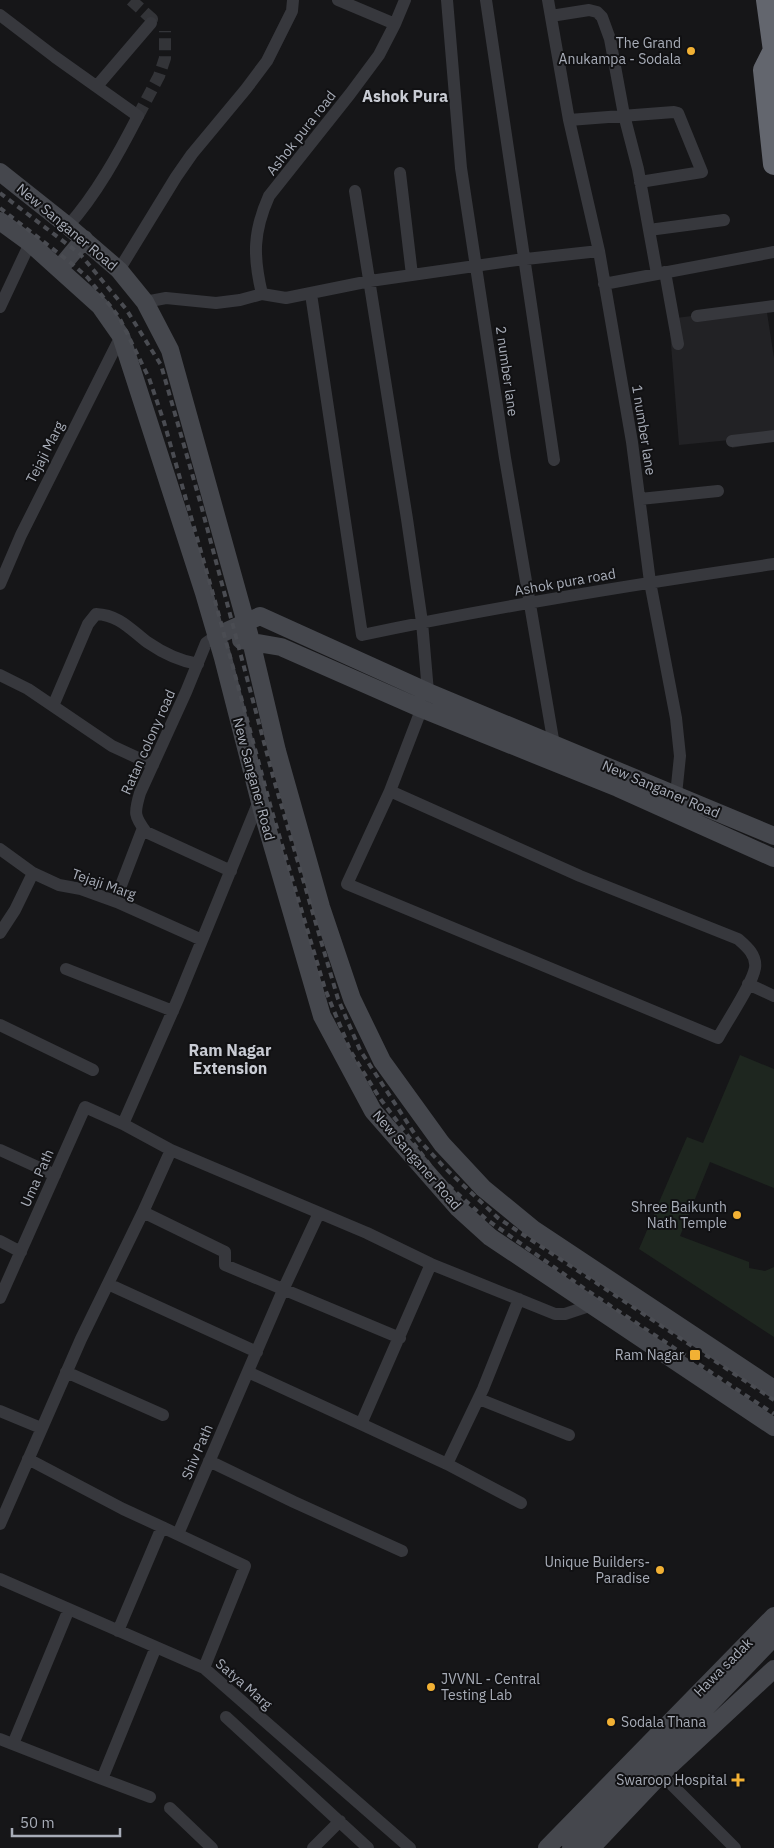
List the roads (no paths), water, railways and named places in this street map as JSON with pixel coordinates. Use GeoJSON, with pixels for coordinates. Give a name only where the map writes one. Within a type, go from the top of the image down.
{"type":"FeatureCollection","features":[{"type":"Feature","properties":{"kind":"highway"},"geometry":{"type":"LineString","coordinates":[[767,0],[774,50],[764,70],[774,164]]}},
{"type":"Feature","properties":{"kind":"main road","name":"New Sanganer Road"},"geometry":{"type":"LineString","coordinates":[[0,172],[84,239],[119,270],[145,302],[170,350],[246,622],[277,750],[321,908],[352,999],[382,1061],[442,1144],[484,1188],[533,1229],[774,1389]]}},
{"type":"Feature","properties":{"kind":"main road","name":"New Sanganer Road"},"geometry":{"type":"LineString","coordinates":[[0,221],[30,243],[100,306],[121,336],[198,572],[223,658],[259,801],[322,1016],[373,1111],[458,1208],[490,1237],[774,1427]]}},
{"type":"Feature","properties":{"kind":"main road"},"geometry":{"type":"LineString","coordinates":[[59,269],[84,239]]}},
{"type":"Feature","properties":{"kind":"main road","name":"New Sanganer Road"},"geometry":{"type":"LineString","coordinates":[[216,636],[260,616],[428,692],[774,836]]}},
{"type":"Feature","properties":{"kind":"main road","name":"New Sanganer Road"},"geometry":{"type":"LineString","coordinates":[[216,636],[281,648],[422,709],[618,788],[774,858]]}},
{"type":"Feature","properties":{"kind":"main road","name":"Hawa sadak"},"geometry":{"type":"LineString","coordinates":[[547,1848],[774,1616]]}},
{"type":"Feature","properties":{"kind":"main road"},"geometry":{"type":"LineString","coordinates":[[571,1848],[774,1637]]}},
{"type":"Feature","properties":{"kind":"main road"},"geometry":{"type":"LineString","coordinates":[[591,1848],[661,1774],[774,1669]]}},
{"type":"Feature","properties":{"kind":"street"},"geometry":{"type":"LineString","coordinates":[[119,270],[192,154],[267,61],[292,11],[293,0]]}},
{"type":"Feature","properties":{"kind":"street"},"geometry":{"type":"LineString","coordinates":[[338,0],[395,24]]}},
{"type":"Feature","properties":{"kind":"street","name":"Ashok pura road"},"geometry":{"type":"LineString","coordinates":[[262,294],[257,272],[256,236],[260,215],[269,196],[379,55],[405,0]]}},
{"type":"Feature","properties":{"kind":"street","name":"2 number lane"},"geometry":{"type":"LineString","coordinates":[[447,0],[461,168],[505,458],[554,745]]}},
{"type":"Feature","properties":{"kind":"street"},"geometry":{"type":"LineString","coordinates":[[486,0],[554,460]]}},
{"type":"Feature","properties":{"kind":"street"},"geometry":{"type":"LineString","coordinates":[[145,302],[166,298],[216,303],[240,300],[262,294],[286,298],[412,275],[599,251],[568,120],[548,0]]}},
{"type":"Feature","properties":{"kind":"street"},"geometry":{"type":"LineString","coordinates":[[551,16],[589,10],[597,12],[602,17],[610,39],[649,230],[678,344]]}},
{"type":"Feature","properties":{"kind":"street"},"geometry":{"type":"LineString","coordinates":[[0,15],[55,58],[138,116],[92,194],[68,226]]}},
{"type":"Feature","properties":{"kind":"street"},"geometry":{"type":"LineString","coordinates":[[97,86],[151,23]]}},
{"type":"Feature","properties":{"kind":"street"},"geometry":{"type":"LineString","coordinates":[[568,120],[677,112],[702,170],[701,174],[640,182]]}},
{"type":"Feature","properties":{"kind":"street"},"geometry":{"type":"LineString","coordinates":[[400,173],[412,275]]}},
{"type":"Feature","properties":{"kind":"street"},"geometry":{"type":"LineString","coordinates":[[355,191],[422,622],[428,692],[390,791],[347,884],[718,1038],[748,984],[755,966],[750,950],[738,939],[580,876],[390,791]]}},
{"type":"Feature","properties":{"kind":"street"},"geometry":{"type":"LineString","coordinates":[[649,230],[724,220]]}},
{"type":"Feature","properties":{"kind":"street"},"geometry":{"type":"LineString","coordinates":[[0,307],[30,243]]}},
{"type":"Feature","properties":{"kind":"street","name":"1 number lane"},"geometry":{"type":"LineString","coordinates":[[599,251],[632,442],[650,582],[676,718],[680,756],[676,795]]}},
{"type":"Feature","properties":{"kind":"street"},"geometry":{"type":"LineString","coordinates":[[604,284],[774,252]]}},
{"type":"Feature","properties":{"kind":"street","name":"Ashok pura road"},"geometry":{"type":"LineString","coordinates":[[311,294],[362,635],[422,622],[650,582],[774,564]]}},
{"type":"Feature","properties":{"kind":"street"},"geometry":{"type":"LineString","coordinates":[[697,316],[774,306]]}},
{"type":"Feature","properties":{"kind":"street","name":"Tejaji Marg"},"geometry":{"type":"LineString","coordinates":[[0,584],[20,535],[121,336]]}},
{"type":"Feature","properties":{"kind":"street"},"geometry":{"type":"LineString","coordinates":[[732,441],[774,436]]}},
{"type":"Feature","properties":{"kind":"street"},"geometry":{"type":"LineString","coordinates":[[640,499],[718,490]]}},
{"type":"Feature","properties":{"kind":"street"},"geometry":{"type":"LineString","coordinates":[[53,706],[88,624],[96,614],[107,614],[125,622],[164,653],[183,662],[198,664]]}},
{"type":"Feature","properties":{"kind":"street","name":"Ratan colony road"},"geometry":{"type":"LineString","coordinates":[[143,828],[138,822],[135,808],[140,793],[206,644],[216,636]]}},
{"type":"Feature","properties":{"kind":"street"},"geometry":{"type":"LineString","coordinates":[[0,675],[28,689],[112,746],[153,765]]}},
{"type":"Feature","properties":{"kind":"street"},"geometry":{"type":"LineString","coordinates":[[259,801],[173,1011],[123,1124],[171,1150],[319,1213],[431,1264],[519,1299],[559,1314],[592,1305]]}},
{"type":"Feature","properties":{"kind":"street"},"geometry":{"type":"LineString","coordinates":[[115,901],[143,828],[146,832],[231,871]]}},
{"type":"Feature","properties":{"kind":"street","name":"Tejaji Marg"},"geometry":{"type":"LineString","coordinates":[[0,849],[33,873],[59,885],[81,889],[115,901],[202,940]]}},
{"type":"Feature","properties":{"kind":"street"},"geometry":{"type":"LineString","coordinates":[[0,933],[15,910],[33,873]]}},
{"type":"Feature","properties":{"kind":"street"},"geometry":{"type":"LineString","coordinates":[[66,969],[173,1011]]}},
{"type":"Feature","properties":{"kind":"street"},"geometry":{"type":"LineString","coordinates":[[748,984],[774,996]]}},
{"type":"Feature","properties":{"kind":"street"},"geometry":{"type":"LineString","coordinates":[[0,1025],[93,1070]]}},
{"type":"Feature","properties":{"kind":"street","name":"Uma Path"},"geometry":{"type":"LineString","coordinates":[[0,1298],[85,1107],[123,1124]]}},
{"type":"Feature","properties":{"kind":"street"},"geometry":{"type":"LineString","coordinates":[[0,1150],[55,1175]]}},
{"type":"Feature","properties":{"kind":"street"},"geometry":{"type":"LineString","coordinates":[[0,1524],[66,1372],[171,1150]]}},
{"type":"Feature","properties":{"kind":"street"},"geometry":{"type":"LineString","coordinates":[[143,1212],[225,1252],[225,1265],[400,1338]]}},
{"type":"Feature","properties":{"kind":"street","name":"Shiv Path"},"geometry":{"type":"LineString","coordinates":[[178,1534],[319,1213]]}},
{"type":"Feature","properties":{"kind":"street"},"geometry":{"type":"LineString","coordinates":[[0,1242],[21,1252]]}},
{"type":"Feature","properties":{"kind":"street"},"geometry":{"type":"LineString","coordinates":[[361,1424],[431,1264]]}},
{"type":"Feature","properties":{"kind":"street"},"geometry":{"type":"LineString","coordinates":[[108,1284],[257,1352]]}},
{"type":"Feature","properties":{"kind":"street"},"geometry":{"type":"LineString","coordinates":[[447,1464],[479,1398],[519,1299]]}},
{"type":"Feature","properties":{"kind":"street"},"geometry":{"type":"LineString","coordinates":[[66,1372],[163,1415]]}},
{"type":"Feature","properties":{"kind":"street"},"geometry":{"type":"LineString","coordinates":[[248,1372],[447,1464],[521,1503]]}},
{"type":"Feature","properties":{"kind":"street"},"geometry":{"type":"LineString","coordinates":[[479,1398],[569,1435]]}},
{"type":"Feature","properties":{"kind":"street"},"geometry":{"type":"LineString","coordinates":[[0,1411],[41,1428]]}},
{"type":"Feature","properties":{"kind":"street"},"geometry":{"type":"LineString","coordinates":[[28,1459],[123,1509],[245,1566],[204,1668]]}},
{"type":"Feature","properties":{"kind":"street"},"geometry":{"type":"LineString","coordinates":[[209,1461],[402,1551]]}},
{"type":"Feature","properties":{"kind":"street"},"geometry":{"type":"LineString","coordinates":[[118,1630],[162,1527]]}},
{"type":"Feature","properties":{"kind":"street","name":"Satya Marg"},"geometry":{"type":"LineString","coordinates":[[0,1579],[204,1668],[410,1848]]}},
{"type":"Feature","properties":{"kind":"street"},"geometry":{"type":"LineString","coordinates":[[13,1744],[69,1609]]}},
{"type":"Feature","properties":{"kind":"street"},"geometry":{"type":"LineString","coordinates":[[102,1778],[156,1647]]}},
{"type":"Feature","properties":{"kind":"street"},"geometry":{"type":"LineString","coordinates":[[226,1717],[368,1848]]}},
{"type":"Feature","properties":{"kind":"street"},"geometry":{"type":"LineString","coordinates":[[0,1739],[150,1798]]}},
{"type":"Feature","properties":{"kind":"street"},"geometry":{"type":"LineString","coordinates":[[661,1774],[735,1848]]}},
{"type":"Feature","properties":{"kind":"street"},"geometry":{"type":"LineString","coordinates":[[170,1808],[212,1848]]}},
{"type":"Feature","properties":{"kind":"street"},"geometry":{"type":"LineString","coordinates":[[313,1848],[340,1821]]}},
{"type":"Feature","properties":{"kind":"tunnel"},"geometry":{"type":"LineString","coordinates":[[131,0],[152,19],[151,23]]}},
{"type":"Feature","properties":{"kind":"tunnel"},"geometry":{"type":"LineString","coordinates":[[138,116],[159,76],[165,58],[165,31]]}},
{"type":"Feature","properties":{"kind":"railway"},"geometry":{"type":"LineString","coordinates":[[0,193],[80,254],[126,309],[161,365],[201,505],[274,780],[338,999],[360,1050],[418,1139],[445,1168],[498,1218],[774,1400]]}},
{"type":"Feature","properties":{"kind":"railway"},"geometry":{"type":"LineString","coordinates":[[0,208],[88,278],[119,317],[149,378],[164,422],[271,808],[325,989],[351,1052],[379,1097],[438,1176],[486,1219],[585,1289],[774,1414]]}},
{"type":"Feature","properties":{"kind":"place","name":"The Grand Anukampa - Sodala"},"geometry":{"type":"Point","coordinates":[691,51]}},
{"type":"Feature","properties":{"kind":"place","name":"Shree Baikunth Nath Temple"},"geometry":{"type":"Point","coordinates":[737,1215]}},
{"type":"Feature","properties":{"kind":"place","name":"Ram Nagar"},"geometry":{"type":"Point","coordinates":[695,1355]}},
{"type":"Feature","properties":{"kind":"place","name":"Unique Builders- Paradise"},"geometry":{"type":"Point","coordinates":[660,1570]}},
{"type":"Feature","properties":{"kind":"place","name":"JVVNL - Central Testing Lab"},"geometry":{"type":"Point","coordinates":[431,1687]}},
{"type":"Feature","properties":{"kind":"place","name":"Sodala Thana"},"geometry":{"type":"Point","coordinates":[611,1722]}},
{"type":"Feature","properties":{"kind":"place","name":"Swaroop Hospital"},"geometry":{"type":"Point","coordinates":[738,1780]}},
{"type":"Feature","properties":{"kind":"district","name":"Ashok Pura"},"geometry":{"type":"Point","coordinates":[405,96]}},
{"type":"Feature","properties":{"kind":"district","name":"Ram Nagar Extension"},"geometry":{"type":"Point","coordinates":[230,1059]}}]}
